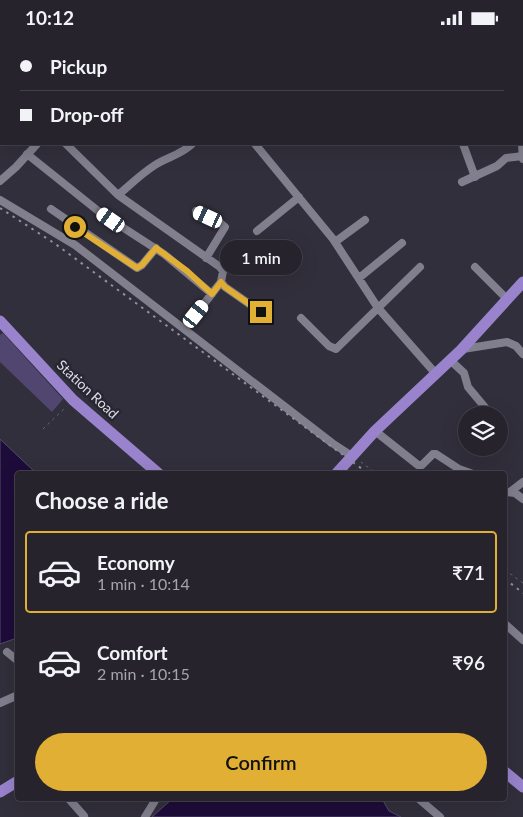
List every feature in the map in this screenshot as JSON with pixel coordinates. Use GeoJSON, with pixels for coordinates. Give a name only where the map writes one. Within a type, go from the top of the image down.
{"type":"FeatureCollection","features":[{"type":"Feature","properties":{"kind":"main road"},"geometry":{"type":"LineString","coordinates":[[338,471],[376,431],[461,350],[523,282]]}},
{"type":"Feature","properties":{"kind":"main road","name":"Station Road"},"geometry":{"type":"LineString","coordinates":[[0,321],[74,400],[156,471]]}},
{"type":"Feature","properties":{"kind":"main road"},"geometry":{"type":"LineString","coordinates":[[507,774],[523,787]]}},
{"type":"Feature","properties":{"kind":"main road"},"geometry":{"type":"LineString","coordinates":[[0,791],[15,783]]}},
{"type":"Feature","properties":{"kind":"street"},"geometry":{"type":"LineString","coordinates":[[0,181],[36,145]]}},
{"type":"Feature","properties":{"kind":"street"},"geometry":{"type":"LineString","coordinates":[[67,145],[118,195],[223,271],[221,282],[196,314]]}},
{"type":"Feature","properties":{"kind":"street"},"geometry":{"type":"LineString","coordinates":[[256,145],[335,242],[378,307],[436,374]]}},
{"type":"Feature","properties":{"kind":"street"},"geometry":{"type":"LineString","coordinates":[[463,145],[475,177]]}},
{"type":"Feature","properties":{"kind":"street"},"geometry":{"type":"LineString","coordinates":[[118,195],[155,165],[186,146]]}},
{"type":"Feature","properties":{"kind":"street"},"geometry":{"type":"LineString","coordinates":[[27,154],[102,213],[156,248],[187,271],[212,294]]}},
{"type":"Feature","properties":{"kind":"street"},"geometry":{"type":"LineString","coordinates":[[462,182],[497,166],[506,158],[523,156],[523,161]]}},
{"type":"Feature","properties":{"kind":"street"},"geometry":{"type":"LineString","coordinates":[[257,231],[299,197]]}},
{"type":"Feature","properties":{"kind":"street"},"geometry":{"type":"LineString","coordinates":[[0,200],[75,245],[332,443],[352,456]]}},
{"type":"Feature","properties":{"kind":"street"},"geometry":{"type":"LineString","coordinates":[[51,209],[137,268],[142,265],[156,248]]}},
{"type":"Feature","properties":{"kind":"street"},"geometry":{"type":"LineString","coordinates":[[196,211],[219,222],[224,227],[206,257]]}},
{"type":"Feature","properties":{"kind":"street"},"geometry":{"type":"LineString","coordinates":[[335,242],[365,220]]}},
{"type":"Feature","properties":{"kind":"street"},"geometry":{"type":"LineString","coordinates":[[358,278],[402,243]]}},
{"type":"Feature","properties":{"kind":"street"},"geometry":{"type":"LineString","coordinates":[[301,318],[329,346],[336,349],[420,267]]}},
{"type":"Feature","properties":{"kind":"street"},"geometry":{"type":"LineString","coordinates":[[475,267],[507,299]]}},
{"type":"Feature","properties":{"kind":"street"},"geometry":{"type":"LineString","coordinates":[[221,282],[225,287],[261,312]]}},
{"type":"Feature","properties":{"kind":"street"},"geometry":{"type":"LineString","coordinates":[[461,350],[507,342],[516,346],[523,354]]}},
{"type":"Feature","properties":{"kind":"street"},"geometry":{"type":"LineString","coordinates":[[450,360],[464,373],[468,387],[484,406]]}},
{"type":"Feature","properties":{"kind":"street"},"geometry":{"type":"LineString","coordinates":[[376,431],[418,465],[422,465],[433,454],[436,454],[465,471]]}},
{"type":"Feature","properties":{"kind":"street"},"geometry":{"type":"LineString","coordinates":[[508,492],[523,482]]}},
{"type":"Feature","properties":{"kind":"street"},"geometry":{"type":"LineString","coordinates":[[508,492],[516,493],[523,499]]}},
{"type":"Feature","properties":{"kind":"street"},"geometry":{"type":"LineString","coordinates":[[507,626],[523,640]]}},
{"type":"Feature","properties":{"kind":"street"},"geometry":{"type":"LineString","coordinates":[[7,651],[15,658]]}},
{"type":"Feature","properties":{"kind":"street"},"geometry":{"type":"LineString","coordinates":[[0,703],[15,696]]}},
{"type":"Feature","properties":{"kind":"street"},"geometry":{"type":"LineString","coordinates":[[71,801],[84,816]]}},
{"type":"Feature","properties":{"kind":"street"},"geometry":{"type":"LineString","coordinates":[[145,817],[155,801]]}},
{"type":"Feature","properties":{"kind":"street"},"geometry":{"type":"LineString","coordinates":[[421,801],[440,817]]}},
{"type":"Feature","properties":{"kind":"path"},"geometry":{"type":"LineString","coordinates":[[43,429],[74,400]]}},
{"type":"Feature","properties":{"kind":"path"},"geometry":{"type":"LineString","coordinates":[[352,456],[373,471]]}},
{"type":"Feature","properties":{"kind":"path"},"geometry":{"type":"LineString","coordinates":[[507,571],[523,583]]}},
{"type":"Feature","properties":{"kind":"shaded area"},"geometry":{"type":"Polygon","coordinates":[[[3,333],[63,399],[52,412],[0,362],[0,335],[3,333]]]}},
{"type":"Feature","properties":{"kind":"shaded area"},"geometry":{"type":"Polygon","coordinates":[[[0,439],[34,471],[15,471],[15,639],[0,644],[0,439]]]}},
{"type":"Feature","properties":{"kind":"shaded area"},"geometry":{"type":"Polygon","coordinates":[[[170,801],[383,801],[389,811],[401,817],[152,817],[170,801]]]}},
{"type":"Feature","properties":{"kind":"railway"},"geometry":{"type":"LineString","coordinates":[[0,208],[54,243],[365,471]]}},
{"type":"Feature","properties":{"kind":"railway"},"geometry":{"type":"LineString","coordinates":[[507,581],[523,593]]}},
{"type":"Feature","properties":{"kind":"route"},"geometry":{"type":"LineString","coordinates":[[75,227],[137,268],[142,265],[156,248],[187,271],[212,294],[221,282],[225,287],[261,312]]}}]}
